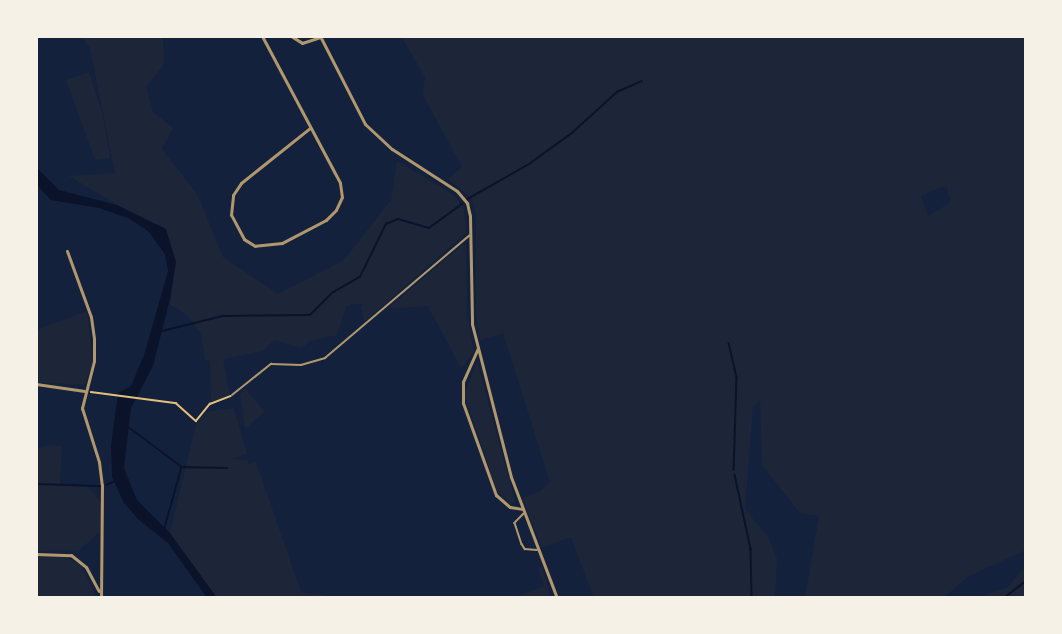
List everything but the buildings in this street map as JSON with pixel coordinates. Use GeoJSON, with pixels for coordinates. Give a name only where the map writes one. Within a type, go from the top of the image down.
{"type":"FeatureCollection","features":[{"type":"Feature","properties":{"kind":"street"},"geometry":{"type":"LineString","coordinates":[[211,36],[218,36]]}},
{"type":"Feature","properties":{"kind":"street"},"geometry":{"type":"LineString","coordinates":[[262,36],[340,183],[342,197],[336,210],[282,243],[255,246],[244,238],[231,216],[233,195],[241,183],[310,128]]}},
{"type":"Feature","properties":{"kind":"street"},"geometry":{"type":"LineString","coordinates":[[291,36],[302,43],[320,37],[365,124],[392,149],[457,191],[466,203],[471,235],[472,324],[522,509],[557,598]]}},
{"type":"Feature","properties":{"kind":"street"},"geometry":{"type":"LineString","coordinates":[[67,251],[92,317],[94,339],[92,372],[84,391],[82,408],[99,462],[103,506],[101,597]]}},
{"type":"Feature","properties":{"kind":"street"},"geometry":{"type":"LineString","coordinates":[[478,348],[463,382],[463,403],[496,495],[510,507],[522,509]]}},
{"type":"Feature","properties":{"kind":"street"},"geometry":{"type":"LineString","coordinates":[[36,384],[84,391]]}},
{"type":"Feature","properties":{"kind":"street"},"geometry":{"type":"LineString","coordinates":[[36,554],[64,553],[80,561],[92,576],[101,597]]}},
{"type":"Feature","properties":{"kind":"lane"},"geometry":{"type":"LineString","coordinates":[[232,395],[271,364],[301,365],[326,358],[471,235]]}},
{"type":"Feature","properties":{"kind":"lane"},"geometry":{"type":"LineString","coordinates":[[524,514],[515,523],[522,544],[530,551],[538,550]]}},
{"type":"Feature","properties":{"kind":"path"},"geometry":{"type":"LineString","coordinates":[[84,391],[176,403],[196,421],[210,404],[232,395]]}},
{"type":"Feature","properties":{"kind":"shaded area"},"geometry":{"type":"Polygon","coordinates":[[[81,36],[163,36],[164,64],[146,87],[153,112],[173,128],[162,149],[197,194],[223,257],[278,294],[344,260],[391,200],[397,161],[454,195],[464,210],[466,233],[364,322],[361,306],[364,304],[351,304],[346,307],[337,335],[310,341],[302,348],[274,340],[263,351],[223,359],[230,395],[211,402],[210,361],[205,360],[201,334],[185,313],[170,305],[176,262],[166,229],[134,215],[69,176],[115,173],[90,48],[81,36]]]}},
{"type":"Feature","properties":{"kind":"shaded area"},"geometry":{"type":"Polygon","coordinates":[[[401,36],[1026,36],[1026,550],[969,576],[943,598],[805,598],[819,516],[800,513],[762,465],[760,400],[753,406],[745,509],[768,537],[777,559],[775,598],[594,598],[571,537],[542,548],[522,498],[541,491],[550,482],[503,333],[480,340],[476,316],[476,216],[472,199],[448,179],[462,167],[423,95],[425,77],[401,36]],[[941,187],[921,196],[928,216],[951,202],[947,188],[941,187]]]}},
{"type":"Feature","properties":{"kind":"shaded area"},"geometry":{"type":"Polygon","coordinates":[[[89,72],[103,116],[110,158],[95,160],[66,80],[89,72]]]}},
{"type":"Feature","properties":{"kind":"shaded area"},"geometry":{"type":"Polygon","coordinates":[[[36,167],[59,190],[117,205],[166,229],[176,262],[170,299],[153,366],[131,408],[124,468],[137,500],[170,533],[217,598],[207,598],[168,543],[139,520],[124,503],[112,477],[111,445],[118,393],[131,386],[144,355],[168,271],[165,254],[148,231],[130,219],[99,208],[51,200],[36,184],[36,167]]]}},
{"type":"Feature","properties":{"kind":"shaded area"},"geometry":{"type":"Polygon","coordinates":[[[462,245],[466,245],[467,317],[474,352],[461,368],[428,306],[387,309],[462,245]]]}},
{"type":"Feature","properties":{"kind":"shaded area"},"geometry":{"type":"Polygon","coordinates":[[[87,311],[93,361],[85,385],[36,382],[36,330],[87,311]]]}},
{"type":"Feature","properties":{"kind":"shaded area"},"geometry":{"type":"Polygon","coordinates":[[[477,361],[515,502],[511,504],[497,491],[464,395],[477,361]]]}},
{"type":"Feature","properties":{"kind":"shaded area"},"geometry":{"type":"Polygon","coordinates":[[[245,388],[265,412],[245,429],[240,394],[245,388]]]}},
{"type":"Feature","properties":{"kind":"shaded area"},"geometry":{"type":"Polygon","coordinates":[[[234,408],[247,454],[232,459],[247,460],[249,464],[256,462],[301,592],[341,598],[217,598],[170,533],[196,425],[206,412],[234,408]]]}},
{"type":"Feature","properties":{"kind":"shaded area"},"geometry":{"type":"Polygon","coordinates":[[[47,445],[62,446],[60,485],[88,487],[101,502],[101,531],[79,550],[36,551],[36,449],[47,445]]]}},
{"type":"Feature","properties":{"kind":"shaded area"},"geometry":{"type":"Polygon","coordinates":[[[59,555],[81,565],[97,598],[36,598],[36,556],[59,555]]]}},
{"type":"Feature","properties":{"kind":"shaded area"},"geometry":{"type":"Polygon","coordinates":[[[1026,565],[1026,598],[978,598],[1008,587],[1026,565]]]}},
{"type":"Feature","properties":{"kind":"shaded area"},"geometry":{"type":"Polygon","coordinates":[[[538,567],[542,568],[551,598],[512,598],[544,586],[538,567]]]}},
{"type":"Feature","properties":{"kind":"waterway"},"geometry":{"type":"LineString","coordinates":[[466,200],[529,164],[572,133],[617,92],[642,81]]}},
{"type":"Feature","properties":{"kind":"waterway"},"geometry":{"type":"LineString","coordinates":[[162,331],[223,316],[310,315],[332,293],[360,277],[386,224],[398,219],[429,228],[462,204]]}},
{"type":"Feature","properties":{"kind":"waterway"},"geometry":{"type":"LineString","coordinates":[[729,343],[737,377],[734,470]]}},
{"type":"Feature","properties":{"kind":"waterway"},"geometry":{"type":"LineString","coordinates":[[126,425],[182,467],[165,528]]}},
{"type":"Feature","properties":{"kind":"waterway"},"geometry":{"type":"LineString","coordinates":[[182,467],[227,468]]}},
{"type":"Feature","properties":{"kind":"waterway"},"geometry":{"type":"LineString","coordinates":[[735,475],[751,549],[752,598]]}},
{"type":"Feature","properties":{"kind":"waterway"},"geometry":{"type":"LineString","coordinates":[[106,485],[113,482]]}},
{"type":"Feature","properties":{"kind":"waterway"},"geometry":{"type":"LineString","coordinates":[[36,484],[100,486]]}},
{"type":"Feature","properties":{"kind":"waterway"},"geometry":{"type":"LineString","coordinates":[[1004,598],[1026,581]]}}]}
